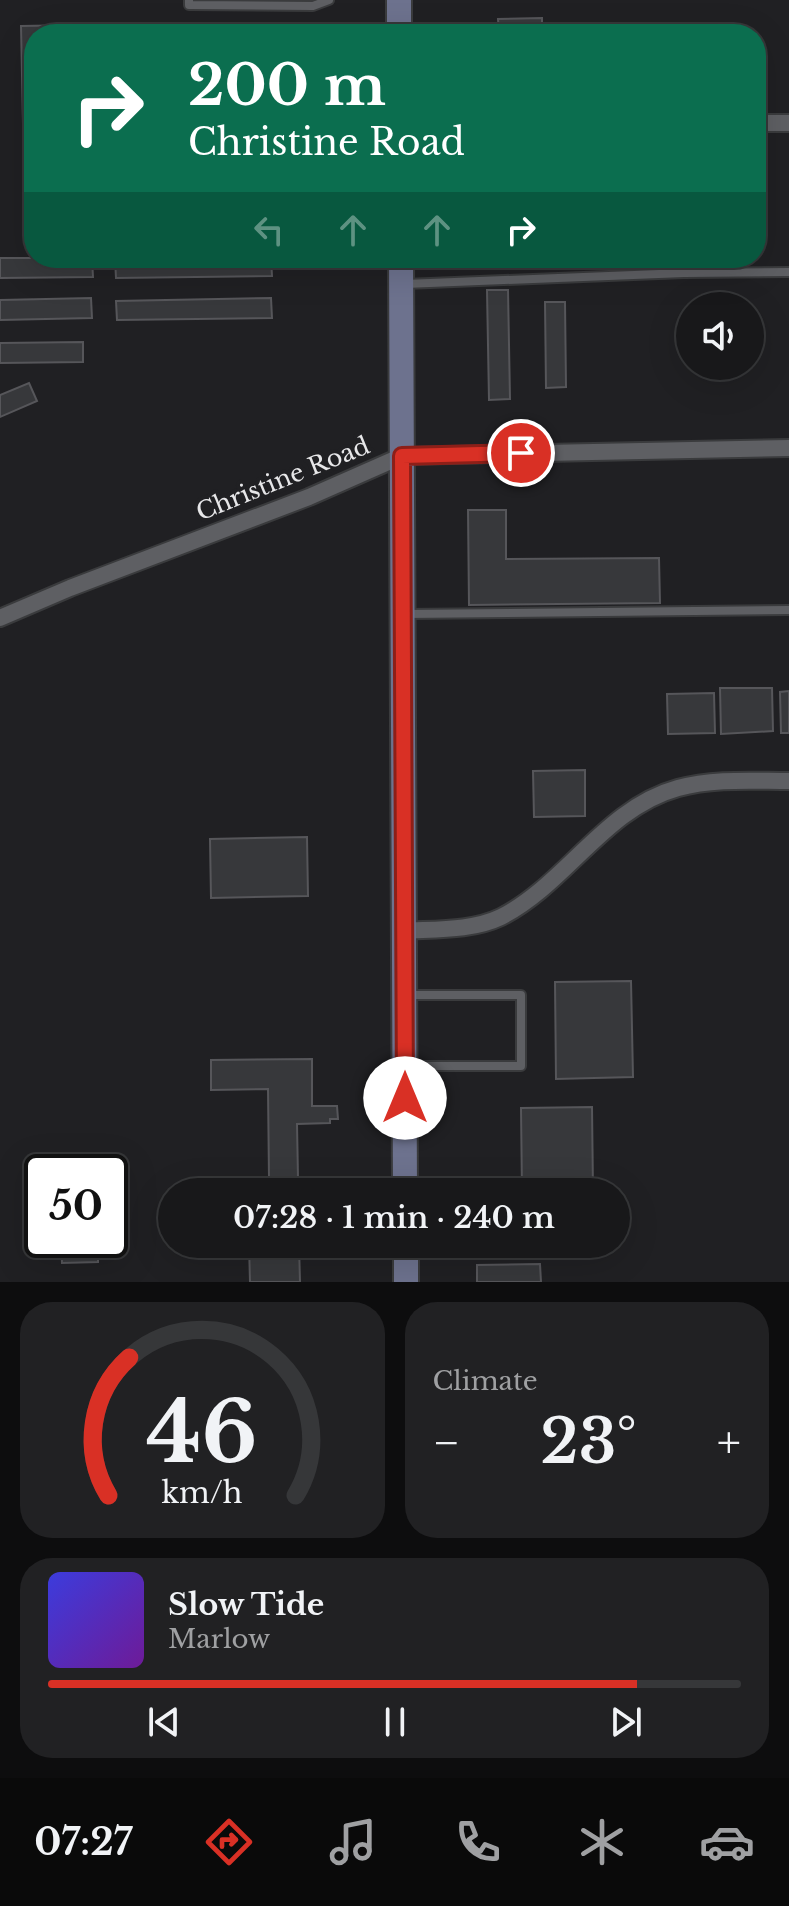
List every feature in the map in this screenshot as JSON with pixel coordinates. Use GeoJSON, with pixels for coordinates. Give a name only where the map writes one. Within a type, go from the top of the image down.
{"type":"FeatureCollection","features":[{"type":"Feature","properties":{"kind":"main road"},"geometry":{"type":"LineString","coordinates":[[399,0],[399,24]]}},
{"type":"Feature","properties":{"kind":"main road"},"geometry":{"type":"LineString","coordinates":[[401,268],[405,1178]]}},
{"type":"Feature","properties":{"kind":"main road"},"geometry":{"type":"LineString","coordinates":[[406,1258],[406,1282]]}},
{"type":"Feature","properties":{"kind":"street"},"geometry":{"type":"LineString","coordinates":[[766,123],[789,123]]}},
{"type":"Feature","properties":{"kind":"street","name":"Christine Road"},"geometry":{"type":"LineString","coordinates":[[0,618],[70,588],[309,497],[402,456],[789,448]]}},
{"type":"Feature","properties":{"kind":"street"},"geometry":{"type":"LineString","coordinates":[[403,931],[481,924],[499,918],[530,900],[605,831],[648,800],[677,788],[701,783],[789,781]]}},
{"type":"Feature","properties":{"kind":"lane"},"geometry":{"type":"LineString","coordinates":[[189,0],[189,5],[313,6],[329,0]]}},
{"type":"Feature","properties":{"kind":"lane"},"geometry":{"type":"LineString","coordinates":[[401,284],[789,272]]}},
{"type":"Feature","properties":{"kind":"lane"},"geometry":{"type":"LineString","coordinates":[[403,614],[789,610]]}},
{"type":"Feature","properties":{"kind":"lane"},"geometry":{"type":"LineString","coordinates":[[404,995],[521,995],[521,1066],[404,1066]]}},
{"type":"Feature","properties":{"kind":"building"},"geometry":{"type":"Polygon","coordinates":[[[542,18],[542,24],[498,24],[498,19],[542,18]]]}},
{"type":"Feature","properties":{"kind":"building"},"geometry":{"type":"Polygon","coordinates":[[[21,26],[24,26],[24,172],[21,26]]]}},
{"type":"Feature","properties":{"kind":"building"},"geometry":{"type":"Polygon","coordinates":[[[0,258],[24,258],[24,268],[93,268],[93,277],[0,278],[0,258]]]}},
{"type":"Feature","properties":{"kind":"building"},"geometry":{"type":"Polygon","coordinates":[[[116,268],[272,268],[272,276],[116,278],[116,268]]]}},
{"type":"Feature","properties":{"kind":"building"},"geometry":{"type":"Polygon","coordinates":[[[487,290],[508,290],[510,399],[489,400],[487,290]]]}},
{"type":"Feature","properties":{"kind":"building"},"geometry":{"type":"Polygon","coordinates":[[[91,298],[92,318],[0,320],[0,300],[91,298]]]}},
{"type":"Feature","properties":{"kind":"building"},"geometry":{"type":"Polygon","coordinates":[[[271,298],[272,318],[117,320],[116,301],[271,298]]]}},
{"type":"Feature","properties":{"kind":"building"},"geometry":{"type":"Polygon","coordinates":[[[545,302],[565,302],[566,387],[546,388],[545,302]]]}},
{"type":"Feature","properties":{"kind":"building"},"geometry":{"type":"Polygon","coordinates":[[[83,342],[83,362],[0,363],[0,343],[83,342]]]}},
{"type":"Feature","properties":{"kind":"building"},"geometry":{"type":"Polygon","coordinates":[[[29,383],[37,401],[0,417],[0,395],[29,383]]]}},
{"type":"Feature","properties":{"kind":"building"},"geometry":{"type":"Polygon","coordinates":[[[468,510],[506,510],[506,559],[659,558],[660,603],[469,605],[468,510]]]}},
{"type":"Feature","properties":{"kind":"building"},"geometry":{"type":"Polygon","coordinates":[[[720,688],[772,688],[773,731],[721,734],[720,688]]]}},
{"type":"Feature","properties":{"kind":"building"},"geometry":{"type":"Polygon","coordinates":[[[789,691],[789,733],[781,733],[780,692],[789,691]]]}},
{"type":"Feature","properties":{"kind":"building"},"geometry":{"type":"Polygon","coordinates":[[[714,693],[715,733],[668,734],[667,694],[714,693]]]}},
{"type":"Feature","properties":{"kind":"building"},"geometry":{"type":"Polygon","coordinates":[[[585,770],[585,816],[534,817],[533,771],[585,770]]]}},
{"type":"Feature","properties":{"kind":"building"},"geometry":{"type":"Polygon","coordinates":[[[307,837],[308,896],[211,898],[210,839],[307,837]]]}},
{"type":"Feature","properties":{"kind":"building"},"geometry":{"type":"Polygon","coordinates":[[[631,981],[633,1077],[556,1079],[555,982],[631,981]]]}},
{"type":"Feature","properties":{"kind":"building"},"geometry":{"type":"Polygon","coordinates":[[[312,1059],[312,1106],[337,1106],[338,1119],[330,1119],[330,1123],[297,1124],[298,1178],[269,1178],[268,1089],[211,1090],[211,1060],[312,1059]]]}},
{"type":"Feature","properties":{"kind":"building"},"geometry":{"type":"Polygon","coordinates":[[[592,1107],[593,1178],[522,1178],[521,1108],[592,1107]]]}},
{"type":"Feature","properties":{"kind":"building"},"geometry":{"type":"Polygon","coordinates":[[[62,1258],[98,1258],[98,1262],[62,1263],[62,1258]]]}},
{"type":"Feature","properties":{"kind":"building"},"geometry":{"type":"Polygon","coordinates":[[[249,1258],[299,1258],[300,1282],[250,1282],[249,1258]]]}},
{"type":"Feature","properties":{"kind":"building"},"geometry":{"type":"Polygon","coordinates":[[[540,1264],[541,1282],[477,1282],[477,1265],[540,1264]]]}},
{"type":"Feature","properties":{"kind":"route"},"geometry":{"type":"LineString","coordinates":[[405,1098],[402,456],[521,453]]}}]}
